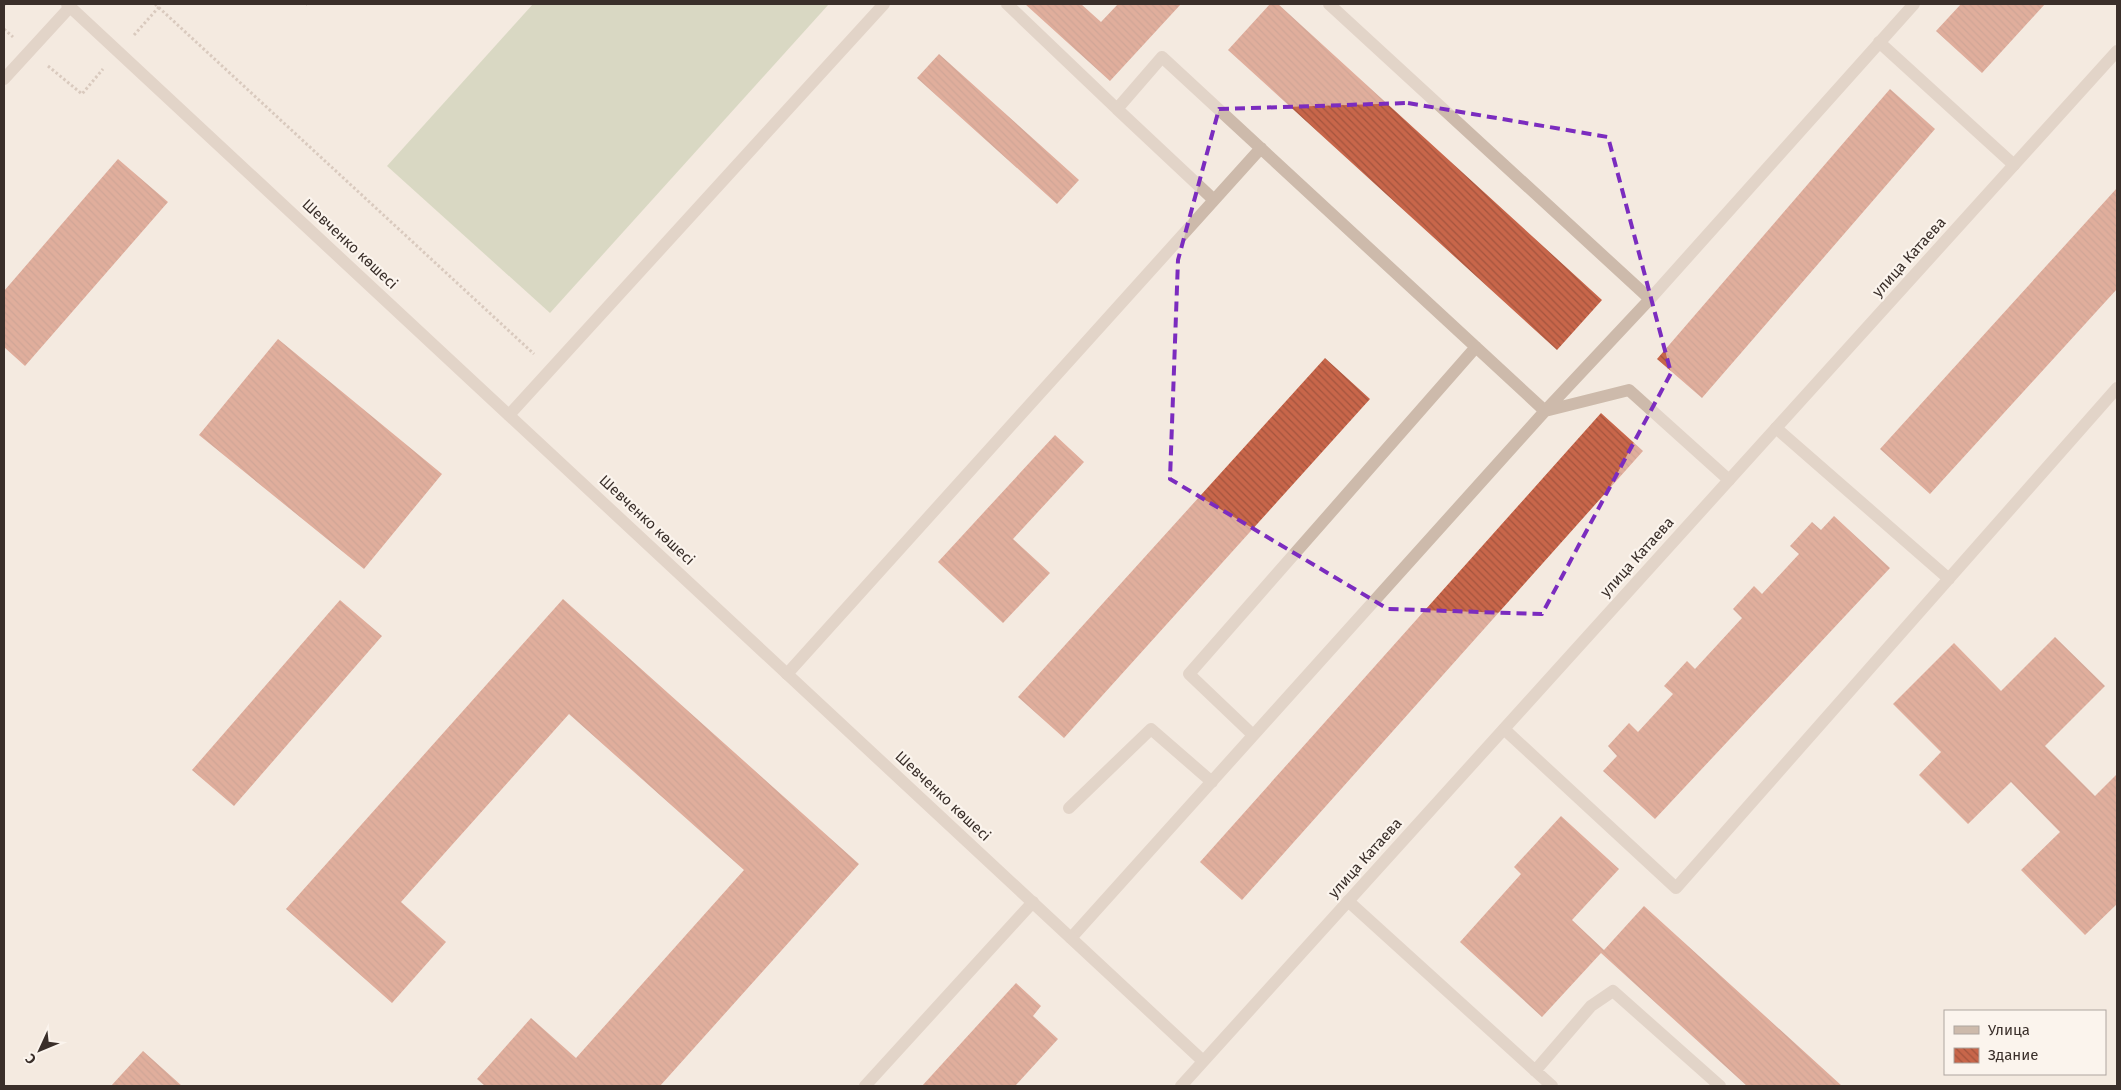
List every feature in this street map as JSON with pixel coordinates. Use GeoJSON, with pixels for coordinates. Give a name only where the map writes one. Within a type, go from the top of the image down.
{"type":"FeatureCollection","features":[{"type":"Feature","properties":{"kind":"street"},"geometry":{"type":"LineString","coordinates":[[509,414],[884,4]]}},
{"type":"Feature","properties":{"kind":"street"},"geometry":{"type":"LineString","coordinates":[[1007,4],[1214,200]]}},
{"type":"Feature","properties":{"kind":"street"},"geometry":{"type":"LineString","coordinates":[[1329,4],[1650,299]]}},
{"type":"Feature","properties":{"kind":"street"},"geometry":{"type":"LineString","coordinates":[[1071,938],[1544,411],[1650,299],[1914,4]]}},
{"type":"Feature","properties":{"kind":"street"},"geometry":{"type":"LineString","coordinates":[[4,79],[68,5]]}},
{"type":"Feature","properties":{"kind":"street","name":"Шевченко көшесі"},"geometry":{"type":"LineString","coordinates":[[68,5],[1203,1061]]}},
{"type":"Feature","properties":{"kind":"street"},"geometry":{"type":"LineString","coordinates":[[1880,42],[2014,165]]}},
{"type":"Feature","properties":{"kind":"street","name":"улица Катаева"},"geometry":{"type":"LineString","coordinates":[[1181,1086],[2117,50]]}},
{"type":"Feature","properties":{"kind":"street"},"geometry":{"type":"LineString","coordinates":[[1117,109],[1162,57],[1544,411]]}},
{"type":"Feature","properties":{"kind":"street"},"geometry":{"type":"LineString","coordinates":[[788,674],[1261,148]]}},
{"type":"Feature","properties":{"kind":"street"},"geometry":{"type":"LineString","coordinates":[[1253,736],[1189,674],[1476,348]]}},
{"type":"Feature","properties":{"kind":"street"},"geometry":{"type":"LineString","coordinates":[[1504,729],[1676,888],[2117,388]]}},
{"type":"Feature","properties":{"kind":"street"},"geometry":{"type":"LineString","coordinates":[[1544,411],[1629,390],[1729,480]]}},
{"type":"Feature","properties":{"kind":"street"},"geometry":{"type":"LineString","coordinates":[[1776,428],[1949,579]]}},
{"type":"Feature","properties":{"kind":"street"},"geometry":{"type":"LineString","coordinates":[[1069,808],[1151,729],[1212,782]]}},
{"type":"Feature","properties":{"kind":"street"},"geometry":{"type":"LineString","coordinates":[[1348,901],[1552,1086]]}},
{"type":"Feature","properties":{"kind":"street"},"geometry":{"type":"LineString","coordinates":[[866,1086],[1032,902]]}},
{"type":"Feature","properties":{"kind":"street"},"geometry":{"type":"LineString","coordinates":[[1536,1071],[1591,1006],[1613,990],[1720,1086]]}},
{"type":"Feature","properties":{"kind":"path"},"geometry":{"type":"LineString","coordinates":[[155,4],[551,369]]}},
{"type":"Feature","properties":{"kind":"path"},"geometry":{"type":"LineString","coordinates":[[4,29],[82,94],[158,7]]}},
{"type":"Feature","properties":{"kind":"highlighted area"},"geometry":{"type":"Polygon","coordinates":[[[1408,103],[1608,137],[1671,373],[1542,614],[1388,609],[1170,479],[1178,260],[1219,109],[1408,103]]]}},
{"type":"Feature","properties":{"kind":"green space"},"geometry":{"type":"Polygon","coordinates":[[[533,4],[829,4],[550,313],[387,166],[533,4]]]}},
{"type":"Feature","properties":{"kind":"building"},"geometry":{"type":"Polygon","coordinates":[[[1025,4],[1081,4],[1101,22],[1118,4],[1181,4],[1110,81],[1025,4]]]}},
{"type":"Feature","properties":{"kind":"building"},"geometry":{"type":"Polygon","coordinates":[[[1270,4],[1278,4],[1602,300],[1557,350],[1228,50],[1270,4]]]}},
{"type":"Feature","properties":{"kind":"building"},"geometry":{"type":"Polygon","coordinates":[[[1961,4],[2045,4],[1982,73],[1936,31],[1961,4]]]}},
{"type":"Feature","properties":{"kind":"building"},"geometry":{"type":"Polygon","coordinates":[[[939,54],[1079,180],[1057,204],[917,78],[939,54]]]}},
{"type":"Feature","properties":{"kind":"building"},"geometry":{"type":"Polygon","coordinates":[[[1890,89],[1935,129],[1702,398],[1657,359],[1890,89]]]}},
{"type":"Feature","properties":{"kind":"building"},"geometry":{"type":"Polygon","coordinates":[[[118,159],[168,202],[25,366],[4,347],[4,291],[118,159]]]}},
{"type":"Feature","properties":{"kind":"building"},"geometry":{"type":"Polygon","coordinates":[[[2117,188],[2117,289],[1930,494],[1880,449],[2117,188]]]}},
{"type":"Feature","properties":{"kind":"building"},"geometry":{"type":"Polygon","coordinates":[[[278,339],[442,474],[364,569],[199,435],[278,339]]]}},
{"type":"Feature","properties":{"kind":"building"},"geometry":{"type":"Polygon","coordinates":[[[1325,358],[1370,399],[1064,738],[1018,697],[1325,358]]]}},
{"type":"Feature","properties":{"kind":"building"},"geometry":{"type":"Polygon","coordinates":[[[1601,413],[1643,451],[1242,900],[1200,862],[1601,413]]]}},
{"type":"Feature","properties":{"kind":"building"},"geometry":{"type":"Polygon","coordinates":[[[1055,435],[1084,462],[1013,539],[1050,573],[1003,623],[938,562],[1055,435]]]}},
{"type":"Feature","properties":{"kind":"building"},"geometry":{"type":"Polygon","coordinates":[[[1834,516],[1890,568],[1655,819],[1603,771],[1617,756],[1608,746],[1629,723],[1638,732],[1673,694],[1664,686],[1687,661],[1695,669],[1742,618],[1733,609],[1754,586],[1762,594],[1799,554],[1790,546],[1812,522],[1821,530],[1834,516]]]}},
{"type":"Feature","properties":{"kind":"building"},"geometry":{"type":"Polygon","coordinates":[[[563,599],[859,864],[660,1086],[485,1086],[477,1079],[531,1018],[576,1058],[744,870],[569,714],[401,902],[446,942],[392,1003],[286,909],[563,599]]]}},
{"type":"Feature","properties":{"kind":"building"},"geometry":{"type":"Polygon","coordinates":[[[340,600],[382,636],[234,806],[192,770],[340,600]]]}},
{"type":"Feature","properties":{"kind":"building"},"geometry":{"type":"Polygon","coordinates":[[[2055,637],[2105,686],[2045,746],[2095,796],[2117,774],[2117,904],[2085,935],[2021,870],[2060,832],[2011,782],[1968,824],[1919,775],[1941,752],[1893,704],[1954,643],[2001,691],[2055,637]]]}},
{"type":"Feature","properties":{"kind":"building"},"geometry":{"type":"Polygon","coordinates":[[[1561,816],[1619,869],[1572,920],[1604,950],[1644,906],[1842,1086],[1747,1086],[1601,953],[1542,1017],[1460,942],[1521,874],[1514,867],[1561,816]]]}},
{"type":"Feature","properties":{"kind":"building"},"geometry":{"type":"Polygon","coordinates":[[[1016,983],[1041,1006],[1033,1016],[1058,1039],[1015,1086],[922,1086],[1016,983]]]}},
{"type":"Feature","properties":{"kind":"building"},"geometry":{"type":"Polygon","coordinates":[[[143,1051],[182,1086],[111,1086],[143,1051]]]}}]}
